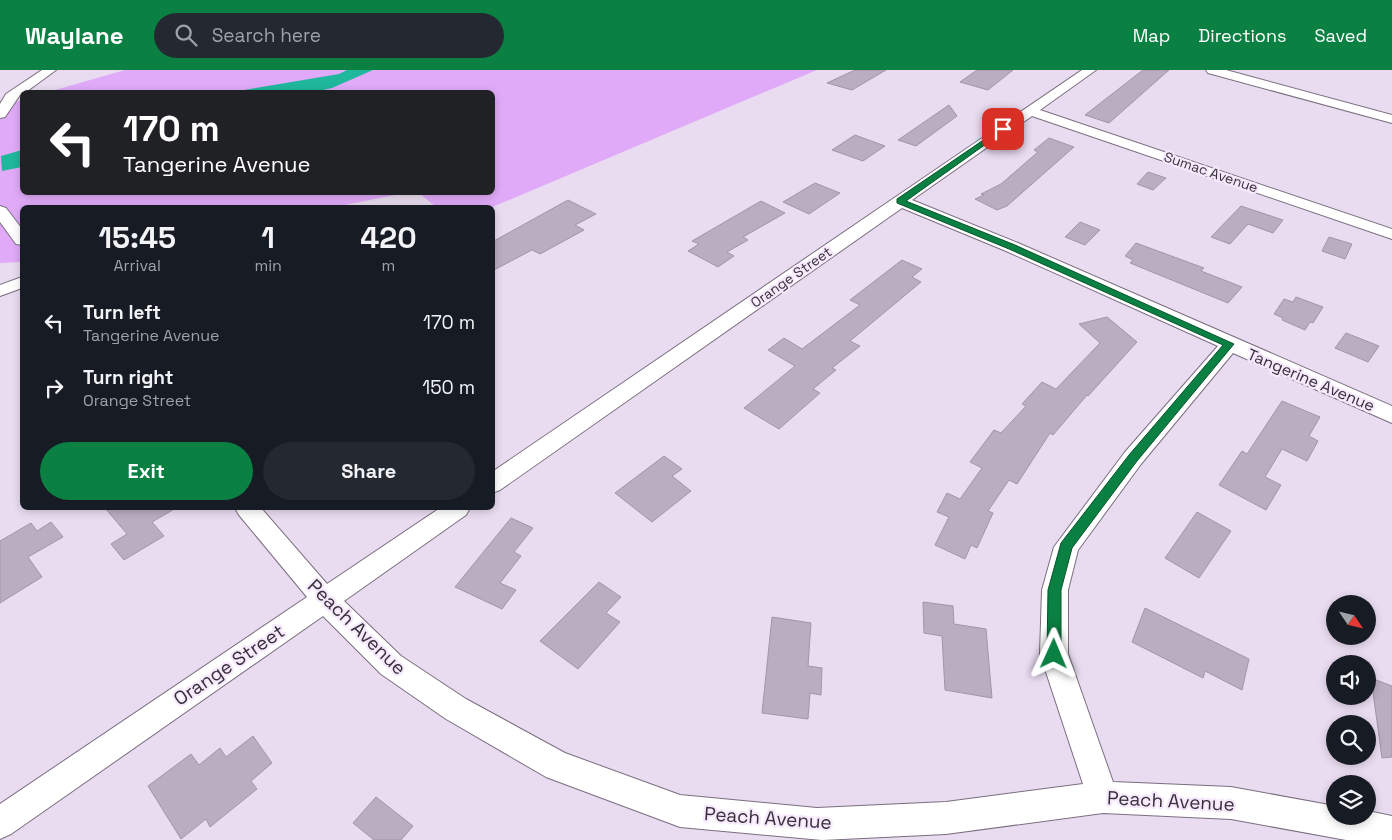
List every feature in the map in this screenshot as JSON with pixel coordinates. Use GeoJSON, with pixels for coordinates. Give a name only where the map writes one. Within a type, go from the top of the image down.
{"type":"FeatureCollection","features":[{"type":"Feature","properties":{"kind":"street"},"geometry":{"type":"LineString","coordinates":[[21,90],[50,70]]}},
{"type":"Feature","properties":{"kind":"street","name":"Orange Street"},"geometry":{"type":"LineString","coordinates":[[495,482],[1090,70]]}},
{"type":"Feature","properties":{"kind":"street"},"geometry":{"type":"LineString","coordinates":[[1212,70],[1392,119]]}},
{"type":"Feature","properties":{"kind":"street"},"geometry":{"type":"LineString","coordinates":[[0,114],[11,97],[20,91]]}},
{"type":"Feature","properties":{"kind":"street","name":"Sumac Avenue"},"geometry":{"type":"LineString","coordinates":[[1029,111],[1392,234]]}},
{"type":"Feature","properties":{"kind":"street","name":"Tangerine Avenue"},"geometry":{"type":"LineString","coordinates":[[900,201],[1012,247],[1392,415]]}},
{"type":"Feature","properties":{"kind":"street"},"geometry":{"type":"LineString","coordinates":[[0,211],[20,237]]}},
{"type":"Feature","properties":{"kind":"street"},"geometry":{"type":"LineString","coordinates":[[0,291],[20,283]]}},
{"type":"Feature","properties":{"kind":"street"},"geometry":{"type":"LineString","coordinates":[[1103,797],[1054,654],[1055,590],[1066,547],[1133,458],[1230,344]]}},
{"type":"Feature","properties":{"kind":"street","name":"Peach Avenue"},"geometry":{"type":"LineString","coordinates":[[249,510],[325,600],[391,665],[456,709],[557,766],[680,811],[817,824],[946,818],[1103,797],[1231,803],[1392,832]]}},
{"type":"Feature","properties":{"kind":"street","name":"Orange Street"},"geometry":{"type":"LineString","coordinates":[[0,823],[455,510]]}},
{"type":"Feature","properties":{"kind":"shaded area"},"geometry":{"type":"Polygon","coordinates":[[[125,70],[817,70],[495,206],[434,205],[421,195],[495,195],[495,90],[55,90],[125,70]]]}},
{"type":"Feature","properties":{"kind":"shaded area"},"geometry":{"type":"Polygon","coordinates":[[[347,70],[373,70],[323,90],[244,90],[339,74],[347,70]]]}},
{"type":"Feature","properties":{"kind":"shaded area"},"geometry":{"type":"Polygon","coordinates":[[[20,101],[20,195],[395,195],[345,205],[20,205],[20,262],[0,263],[0,106],[20,101]]]}},
{"type":"Feature","properties":{"kind":"shaded area"},"geometry":{"type":"Polygon","coordinates":[[[20,151],[20,167],[2,171],[1,156],[20,151]]]}},
{"type":"Feature","properties":{"kind":"building"},"geometry":{"type":"Polygon","coordinates":[[[855,70],[886,70],[852,90],[827,83],[855,70]]]}},
{"type":"Feature","properties":{"kind":"building"},"geometry":{"type":"Polygon","coordinates":[[[977,70],[1013,70],[988,90],[960,82],[977,70]]]}},
{"type":"Feature","properties":{"kind":"building"},"geometry":{"type":"Polygon","coordinates":[[[1143,70],[1169,70],[1109,123],[1085,115],[1143,70]]]}},
{"type":"Feature","properties":{"kind":"building"},"geometry":{"type":"Polygon","coordinates":[[[949,105],[957,116],[916,146],[898,140],[949,105]]]}},
{"type":"Feature","properties":{"kind":"building"},"geometry":{"type":"Polygon","coordinates":[[[855,135],[885,146],[863,161],[832,150],[855,135]]]}},
{"type":"Feature","properties":{"kind":"building"},"geometry":{"type":"Polygon","coordinates":[[[1049,138],[1074,147],[1007,206],[997,210],[975,199],[1001,184],[1038,152],[1034,150],[1049,138]]]}},
{"type":"Feature","properties":{"kind":"building"},"geometry":{"type":"Polygon","coordinates":[[[1148,172],[1166,178],[1153,190],[1137,184],[1148,172]]]}},
{"type":"Feature","properties":{"kind":"building"},"geometry":{"type":"Polygon","coordinates":[[[815,183],[840,193],[809,214],[783,202],[815,183]]]}},
{"type":"Feature","properties":{"kind":"building"},"geometry":{"type":"Polygon","coordinates":[[[568,200],[596,214],[575,225],[584,230],[540,254],[532,250],[495,269],[495,240],[568,200]]]}},
{"type":"Feature","properties":{"kind":"building"},"geometry":{"type":"Polygon","coordinates":[[[761,201],[785,213],[743,237],[748,240],[727,252],[734,256],[718,267],[688,251],[699,244],[692,241],[761,201]]]}},
{"type":"Feature","properties":{"kind":"building"},"geometry":{"type":"Polygon","coordinates":[[[1241,206],[1283,220],[1273,233],[1248,224],[1230,244],[1211,237],[1241,206]]]}},
{"type":"Feature","properties":{"kind":"building"},"geometry":{"type":"Polygon","coordinates":[[[1080,222],[1100,230],[1085,245],[1065,237],[1080,222]]]}},
{"type":"Feature","properties":{"kind":"building"},"geometry":{"type":"Polygon","coordinates":[[[1329,237],[1352,244],[1345,259],[1322,251],[1329,237]]]}},
{"type":"Feature","properties":{"kind":"building"},"geometry":{"type":"Polygon","coordinates":[[[1136,243],[1204,268],[1201,271],[1242,287],[1228,303],[1130,263],[1133,260],[1125,256],[1136,243]]]}},
{"type":"Feature","properties":{"kind":"building"},"geometry":{"type":"Polygon","coordinates":[[[902,260],[922,269],[912,277],[921,282],[850,341],[860,346],[832,368],[836,370],[813,389],[820,393],[779,429],[744,408],[795,366],[768,350],[784,338],[802,349],[860,305],[850,300],[902,260]]]}},
{"type":"Feature","properties":{"kind":"building"},"geometry":{"type":"Polygon","coordinates":[[[1296,297],[1323,307],[1313,323],[1310,322],[1305,330],[1282,320],[1283,318],[1274,314],[1284,299],[1293,302],[1296,297]]]}},
{"type":"Feature","properties":{"kind":"building"},"geometry":{"type":"Polygon","coordinates":[[[1107,317],[1137,342],[1087,395],[1053,435],[1050,433],[1017,484],[1009,480],[988,511],[993,513],[977,548],[971,545],[965,559],[935,545],[949,517],[937,512],[947,493],[960,499],[982,468],[970,462],[994,430],[1001,433],[1026,406],[1022,404],[1042,382],[1056,389],[1100,343],[1079,324],[1107,317]]]}},
{"type":"Feature","properties":{"kind":"building"},"geometry":{"type":"Polygon","coordinates":[[[1346,333],[1379,346],[1368,362],[1335,348],[1346,333]]]}},
{"type":"Feature","properties":{"kind":"building"},"geometry":{"type":"Polygon","coordinates":[[[1282,401],[1320,417],[1309,436],[1318,441],[1307,461],[1282,449],[1265,477],[1281,485],[1266,510],[1219,485],[1242,451],[1247,454],[1282,401]]]}},
{"type":"Feature","properties":{"kind":"building"},"geometry":{"type":"Polygon","coordinates":[[[664,456],[682,469],[672,476],[691,491],[652,522],[615,493],[664,456]]]}},
{"type":"Feature","properties":{"kind":"building"},"geometry":{"type":"Polygon","coordinates":[[[107,510],[173,510],[152,522],[164,536],[124,560],[111,544],[127,534],[107,510]]]}},
{"type":"Feature","properties":{"kind":"building"},"geometry":{"type":"Polygon","coordinates":[[[1197,512],[1231,531],[1199,578],[1165,558],[1197,512]]]}},
{"type":"Feature","properties":{"kind":"building"},"geometry":{"type":"Polygon","coordinates":[[[511,518],[533,528],[514,552],[521,556],[500,583],[516,590],[502,609],[455,587],[511,518]]]}},
{"type":"Feature","properties":{"kind":"building"},"geometry":{"type":"Polygon","coordinates":[[[51,522],[63,537],[28,557],[42,577],[0,603],[0,541],[31,523],[37,531],[51,522]]]}},
{"type":"Feature","properties":{"kind":"building"},"geometry":{"type":"Polygon","coordinates":[[[599,582],[621,597],[606,613],[620,622],[578,669],[540,641],[599,582]]]}},
{"type":"Feature","properties":{"kind":"building"},"geometry":{"type":"Polygon","coordinates":[[[923,602],[953,606],[954,624],[986,629],[992,698],[945,690],[942,636],[924,633],[923,602]]]}},
{"type":"Feature","properties":{"kind":"building"},"geometry":{"type":"Polygon","coordinates":[[[1145,608],[1249,659],[1242,690],[1205,671],[1203,678],[1132,642],[1145,608]]]}},
{"type":"Feature","properties":{"kind":"building"},"geometry":{"type":"Polygon","coordinates":[[[772,617],[811,623],[808,666],[822,668],[821,695],[810,693],[808,719],[762,713],[772,617]]]}},
{"type":"Feature","properties":{"kind":"building"},"geometry":{"type":"Polygon","coordinates":[[[1376,680],[1392,686],[1392,757],[1382,758],[1375,705],[1376,680]]]}},
{"type":"Feature","properties":{"kind":"building"},"geometry":{"type":"Polygon","coordinates":[[[253,736],[272,763],[251,781],[257,789],[210,827],[206,819],[181,839],[148,786],[191,754],[199,765],[220,748],[226,757],[253,736]]]}},
{"type":"Feature","properties":{"kind":"building"},"geometry":{"type":"Polygon","coordinates":[[[376,797],[413,826],[401,840],[374,840],[353,823],[376,797]]]}},
{"type":"Feature","properties":{"kind":"route"},"geometry":{"type":"LineString","coordinates":[[1003,129],[900,201],[1012,247],[1230,344],[1133,458],[1066,547],[1055,590],[1054,654]]}}]}
